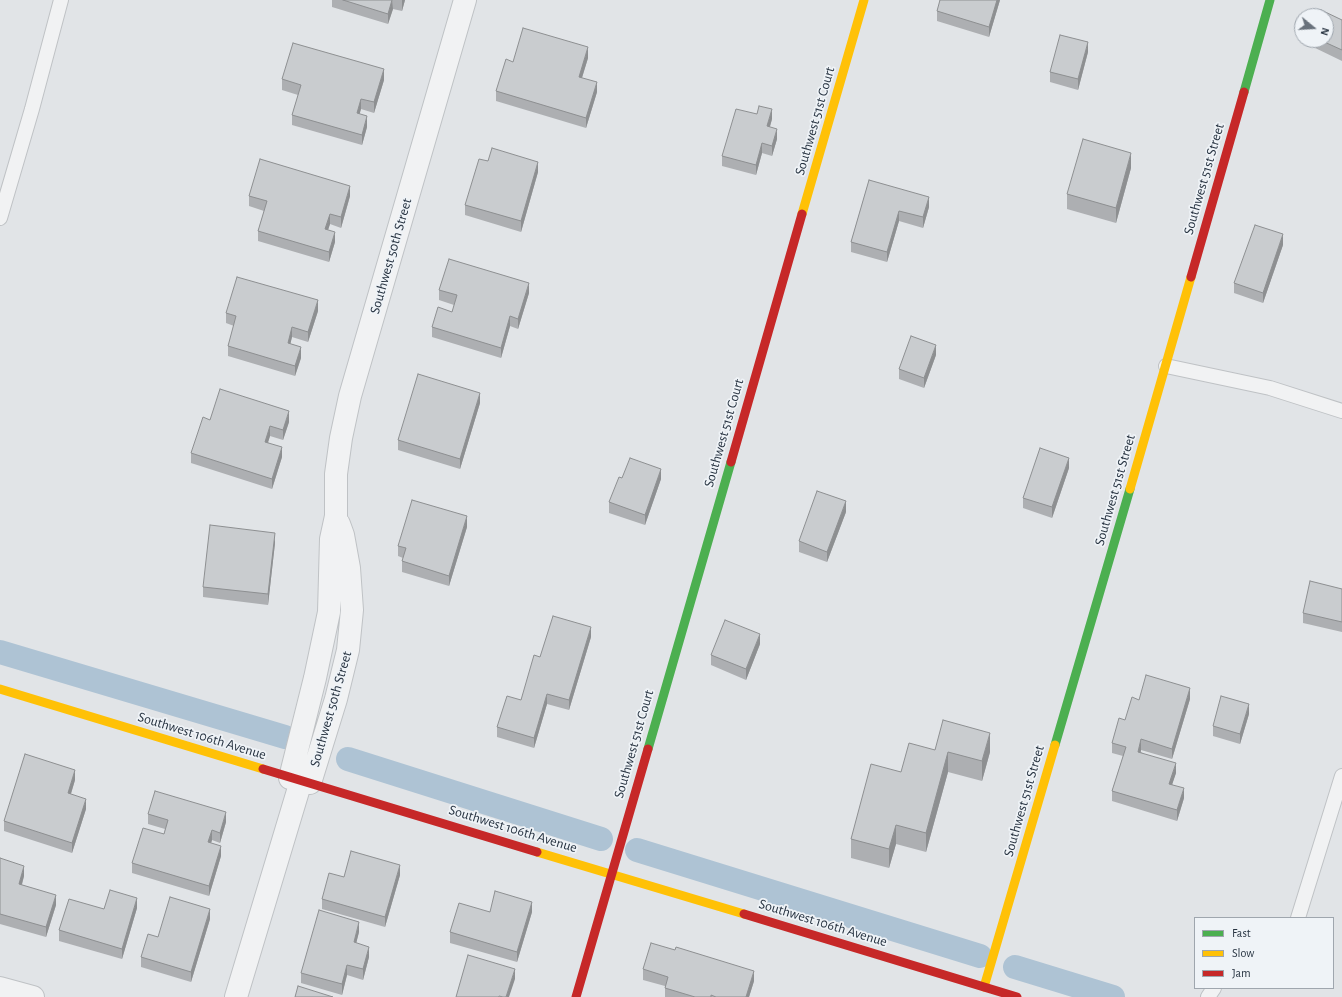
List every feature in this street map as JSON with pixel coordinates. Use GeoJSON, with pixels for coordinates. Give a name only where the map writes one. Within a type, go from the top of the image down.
{"type":"FeatureCollection","features":[{"type":"Feature","properties":{"kind":"street","name":"Southwest 50th Street"},"geometry":{"type":"LineString","coordinates":[[300,781],[315,678],[329,612],[331,539],[336,516],[336,474],[341,438],[350,396],[465,0]]}},
{"type":"Feature","properties":{"kind":"street","name":"Southwest 51st Court"},"geometry":{"type":"LineString","coordinates":[[576,997],[864,0]]}},
{"type":"Feature","properties":{"kind":"street","name":"Southwest 51st Street"},"geometry":{"type":"LineString","coordinates":[[984,987],[1166,366],[1270,0]]}},
{"type":"Feature","properties":{"kind":"street","name":"Southwest 50th Street"},"geometry":{"type":"LineString","coordinates":[[236,997],[300,781],[336,698],[348,650],[352,610],[349,568],[343,535],[336,516]]}},
{"type":"Feature","properties":{"kind":"street","name":"Southwest 106th Avenue"},"geometry":{"type":"LineString","coordinates":[[0,689],[1017,997]]}},
{"type":"Feature","properties":{"kind":"street"},"geometry":{"type":"LineString","coordinates":[[0,988],[33,997]]}},
{"type":"Feature","properties":{"kind":"lane"},"geometry":{"type":"LineString","coordinates":[[0,218],[32,109],[61,0]]}},
{"type":"Feature","properties":{"kind":"lane"},"geometry":{"type":"LineString","coordinates":[[1166,366],[1270,388],[1342,411]]}},
{"type":"Feature","properties":{"kind":"lane"},"geometry":{"type":"LineString","coordinates":[[324,637],[349,642]]}},
{"type":"Feature","properties":{"kind":"lane"},"geometry":{"type":"LineString","coordinates":[[1298,917],[1342,776]]}},
{"type":"Feature","properties":{"kind":"building"},"geometry":{"type":"Polygon","coordinates":[[[343,0],[392,0],[388,14],[343,0]]]}},
{"type":"Feature","properties":{"kind":"building"},"geometry":{"type":"Polygon","coordinates":[[[940,0],[997,0],[989,27],[937,11],[940,0]]]}},
{"type":"Feature","properties":{"kind":"building"},"geometry":{"type":"Polygon","coordinates":[[[1334,16],[1342,20],[1342,50],[1334,46],[1334,16]]]}},
{"type":"Feature","properties":{"kind":"building"},"geometry":{"type":"Polygon","coordinates":[[[523,28],[588,47],[579,77],[597,82],[586,118],[496,91],[506,59],[513,62],[523,28]]]}},
{"type":"Feature","properties":{"kind":"building"},"geometry":{"type":"Polygon","coordinates":[[[1060,35],[1088,42],[1078,79],[1050,72],[1060,35]]]}},
{"type":"Feature","properties":{"kind":"building"},"geometry":{"type":"Polygon","coordinates":[[[293,43],[384,69],[374,102],[361,99],[357,113],[367,116],[362,135],[292,115],[301,85],[282,79],[293,43]]]}},
{"type":"Feature","properties":{"kind":"building"},"geometry":{"type":"Polygon","coordinates":[[[759,106],[772,109],[767,126],[777,129],[772,146],[762,143],[756,165],[722,156],[736,109],[757,114],[759,106]]]}},
{"type":"Feature","properties":{"kind":"building"},"geometry":{"type":"Polygon","coordinates":[[[1083,139],[1131,153],[1116,208],[1067,194],[1083,139]]]}},
{"type":"Feature","properties":{"kind":"building"},"geometry":{"type":"Polygon","coordinates":[[[492,148],[538,162],[521,221],[465,205],[479,159],[488,161],[492,148]]]}},
{"type":"Feature","properties":{"kind":"building"},"geometry":{"type":"Polygon","coordinates":[[[260,159],[350,186],[341,217],[330,214],[325,229],[335,232],[329,252],[258,231],[267,201],[249,196],[260,159]]]}},
{"type":"Feature","properties":{"kind":"building"},"geometry":{"type":"Polygon","coordinates":[[[869,180],[929,197],[923,217],[899,211],[887,252],[851,242],[869,180]]]}},
{"type":"Feature","properties":{"kind":"building"},"geometry":{"type":"Polygon","coordinates":[[[1255,225],[1283,234],[1263,293],[1234,283],[1255,225]]]}},
{"type":"Feature","properties":{"kind":"building"},"geometry":{"type":"Polygon","coordinates":[[[449,259],[529,283],[518,319],[510,316],[501,348],[432,327],[438,307],[452,312],[457,295],[439,290],[449,259]]]}},
{"type":"Feature","properties":{"kind":"building"},"geometry":{"type":"Polygon","coordinates":[[[237,277],[318,300],[308,332],[292,327],[288,343],[301,347],[295,366],[228,346],[236,316],[226,313],[237,277]]]}},
{"type":"Feature","properties":{"kind":"building"},"geometry":{"type":"Polygon","coordinates":[[[911,336],[936,345],[924,378],[899,369],[911,336]]]}},
{"type":"Feature","properties":{"kind":"building"},"geometry":{"type":"Polygon","coordinates":[[[418,374],[480,393],[460,459],[398,440],[418,374]]]}},
{"type":"Feature","properties":{"kind":"building"},"geometry":{"type":"Polygon","coordinates":[[[220,389],[289,411],[283,430],[270,426],[265,442],[282,447],[272,479],[191,453],[203,417],[210,420],[220,389]]]}},
{"type":"Feature","properties":{"kind":"building"},"geometry":{"type":"Polygon","coordinates":[[[1040,448],[1069,458],[1052,507],[1023,498],[1040,448]]]}},
{"type":"Feature","properties":{"kind":"building"},"geometry":{"type":"Polygon","coordinates":[[[630,458],[661,469],[645,515],[609,502],[619,477],[622,478],[630,458]]]}},
{"type":"Feature","properties":{"kind":"building"},"geometry":{"type":"Polygon","coordinates":[[[817,491],[846,501],[827,552],[799,541],[817,491]]]}},
{"type":"Feature","properties":{"kind":"building"},"geometry":{"type":"Polygon","coordinates":[[[412,500],[467,516],[449,576],[402,561],[406,548],[398,546],[412,500]]]}},
{"type":"Feature","properties":{"kind":"building"},"geometry":{"type":"Polygon","coordinates":[[[210,525],[275,533],[268,594],[203,587],[210,525]]]}},
{"type":"Feature","properties":{"kind":"building"},"geometry":{"type":"Polygon","coordinates":[[[1310,581],[1342,589],[1342,622],[1303,613],[1310,581]]]}},
{"type":"Feature","properties":{"kind":"building"},"geometry":{"type":"Polygon","coordinates":[[[553,616],[591,627],[569,700],[547,694],[534,738],[497,727],[507,696],[521,700],[534,655],[540,657],[553,616]]]}},
{"type":"Feature","properties":{"kind":"building"},"geometry":{"type":"Polygon","coordinates":[[[725,620],[760,634],[746,669],[711,655],[725,620]]]}},
{"type":"Feature","properties":{"kind":"building"},"geometry":{"type":"Polygon","coordinates":[[[1146,675],[1190,688],[1172,749],[1141,739],[1138,752],[1176,763],[1169,784],[1184,788],[1177,810],[1112,791],[1126,747],[1112,743],[1119,718],[1125,720],[1132,697],[1139,700],[1146,675]]]}},
{"type":"Feature","properties":{"kind":"building"},"geometry":{"type":"Polygon","coordinates":[[[1221,696],[1249,704],[1240,734],[1213,726],[1221,696]]]}},
{"type":"Feature","properties":{"kind":"building"},"geometry":{"type":"Polygon","coordinates":[[[943,720],[990,733],[982,761],[948,752],[926,833],[896,825],[889,849],[851,839],[871,764],[901,772],[909,743],[935,750],[943,720]]]}},
{"type":"Feature","properties":{"kind":"building"},"geometry":{"type":"Polygon","coordinates":[[[25,754],[75,770],[68,793],[86,799],[72,843],[4,821],[25,754]]]}},
{"type":"Feature","properties":{"kind":"building"},"geometry":{"type":"Polygon","coordinates":[[[155,791],[226,812],[220,833],[212,830],[208,842],[221,846],[209,886],[132,863],[143,828],[164,834],[168,820],[148,814],[155,791]]]}},
{"type":"Feature","properties":{"kind":"building"},"geometry":{"type":"Polygon","coordinates":[[[351,851],[400,865],[385,917],[322,899],[329,873],[344,877],[351,851]]]}},
{"type":"Feature","properties":{"kind":"building"},"geometry":{"type":"Polygon","coordinates":[[[0,858],[24,866],[19,884],[56,895],[46,927],[0,914],[0,858]]]}},
{"type":"Feature","properties":{"kind":"building"},"geometry":{"type":"Polygon","coordinates":[[[110,890],[137,898],[122,949],[59,930],[69,899],[104,909],[110,890]]]}},
{"type":"Feature","properties":{"kind":"building"},"geometry":{"type":"Polygon","coordinates":[[[495,891],[532,902],[517,952],[450,932],[459,903],[490,912],[495,891]]]}},
{"type":"Feature","properties":{"kind":"building"},"geometry":{"type":"Polygon","coordinates":[[[170,897],[210,909],[191,972],[141,957],[148,934],[158,937],[170,897]]]}},
{"type":"Feature","properties":{"kind":"building"},"geometry":{"type":"Polygon","coordinates":[[[319,910],[359,922],[354,942],[369,947],[363,969],[347,965],[342,984],[301,973],[319,910]]]}},
{"type":"Feature","properties":{"kind":"building"},"geometry":{"type":"Polygon","coordinates":[[[651,943],[675,950],[676,947],[754,971],[746,997],[716,997],[711,995],[711,997],[695,997],[665,988],[668,977],[643,969],[651,943]]]}},
{"type":"Feature","properties":{"kind":"building"},"geometry":{"type":"Polygon","coordinates":[[[468,955],[515,969],[506,997],[456,997],[468,955]]]}},
{"type":"Feature","properties":{"kind":"building"},"geometry":{"type":"Polygon","coordinates":[[[298,986],[333,997],[295,997],[298,986]]]}},
{"type":"Feature","properties":{"kind":"waterway"},"geometry":{"type":"LineString","coordinates":[[0,652],[285,737]]}},
{"type":"Feature","properties":{"kind":"waterway"},"geometry":{"type":"LineString","coordinates":[[348,759],[601,839]]}},
{"type":"Feature","properties":{"kind":"waterway"},"geometry":{"type":"LineString","coordinates":[[637,850],[980,956]]}},
{"type":"Feature","properties":{"kind":"waterway"},"geometry":{"type":"LineString","coordinates":[[1015,967],[1113,997]]}},
{"type":"Feature","properties":{"kind":"traffic: fast"},"geometry":{"type":"LineString","coordinates":[[1244,92],[1270,0]]}},
{"type":"Feature","properties":{"kind":"traffic: fast"},"geometry":{"type":"LineString","coordinates":[[648,749],[731,462]]}},
{"type":"Feature","properties":{"kind":"traffic: fast"},"geometry":{"type":"LineString","coordinates":[[1055,745],[1130,489]]}},
{"type":"Feature","properties":{"kind":"traffic: slow"},"geometry":{"type":"LineString","coordinates":[[802,214],[864,0]]}},
{"type":"Feature","properties":{"kind":"traffic: slow"},"geometry":{"type":"LineString","coordinates":[[1130,489],[1191,277]]}},
{"type":"Feature","properties":{"kind":"traffic: slow"},"geometry":{"type":"LineString","coordinates":[[0,689],[263,769]]}},
{"type":"Feature","properties":{"kind":"traffic: slow"},"geometry":{"type":"LineString","coordinates":[[984,987],[1055,745]]}},
{"type":"Feature","properties":{"kind":"traffic: slow"},"geometry":{"type":"LineString","coordinates":[[537,852],[744,914]]}},
{"type":"Feature","properties":{"kind":"traffic: jam"},"geometry":{"type":"LineString","coordinates":[[1191,277],[1244,92]]}},
{"type":"Feature","properties":{"kind":"traffic: jam"},"geometry":{"type":"LineString","coordinates":[[731,462],[802,214]]}},
{"type":"Feature","properties":{"kind":"traffic: jam"},"geometry":{"type":"LineString","coordinates":[[576,997],[648,749]]}},
{"type":"Feature","properties":{"kind":"traffic: jam"},"geometry":{"type":"LineString","coordinates":[[263,769],[537,852]]}},
{"type":"Feature","properties":{"kind":"traffic: jam"},"geometry":{"type":"LineString","coordinates":[[744,914],[1017,997]]}}]}
